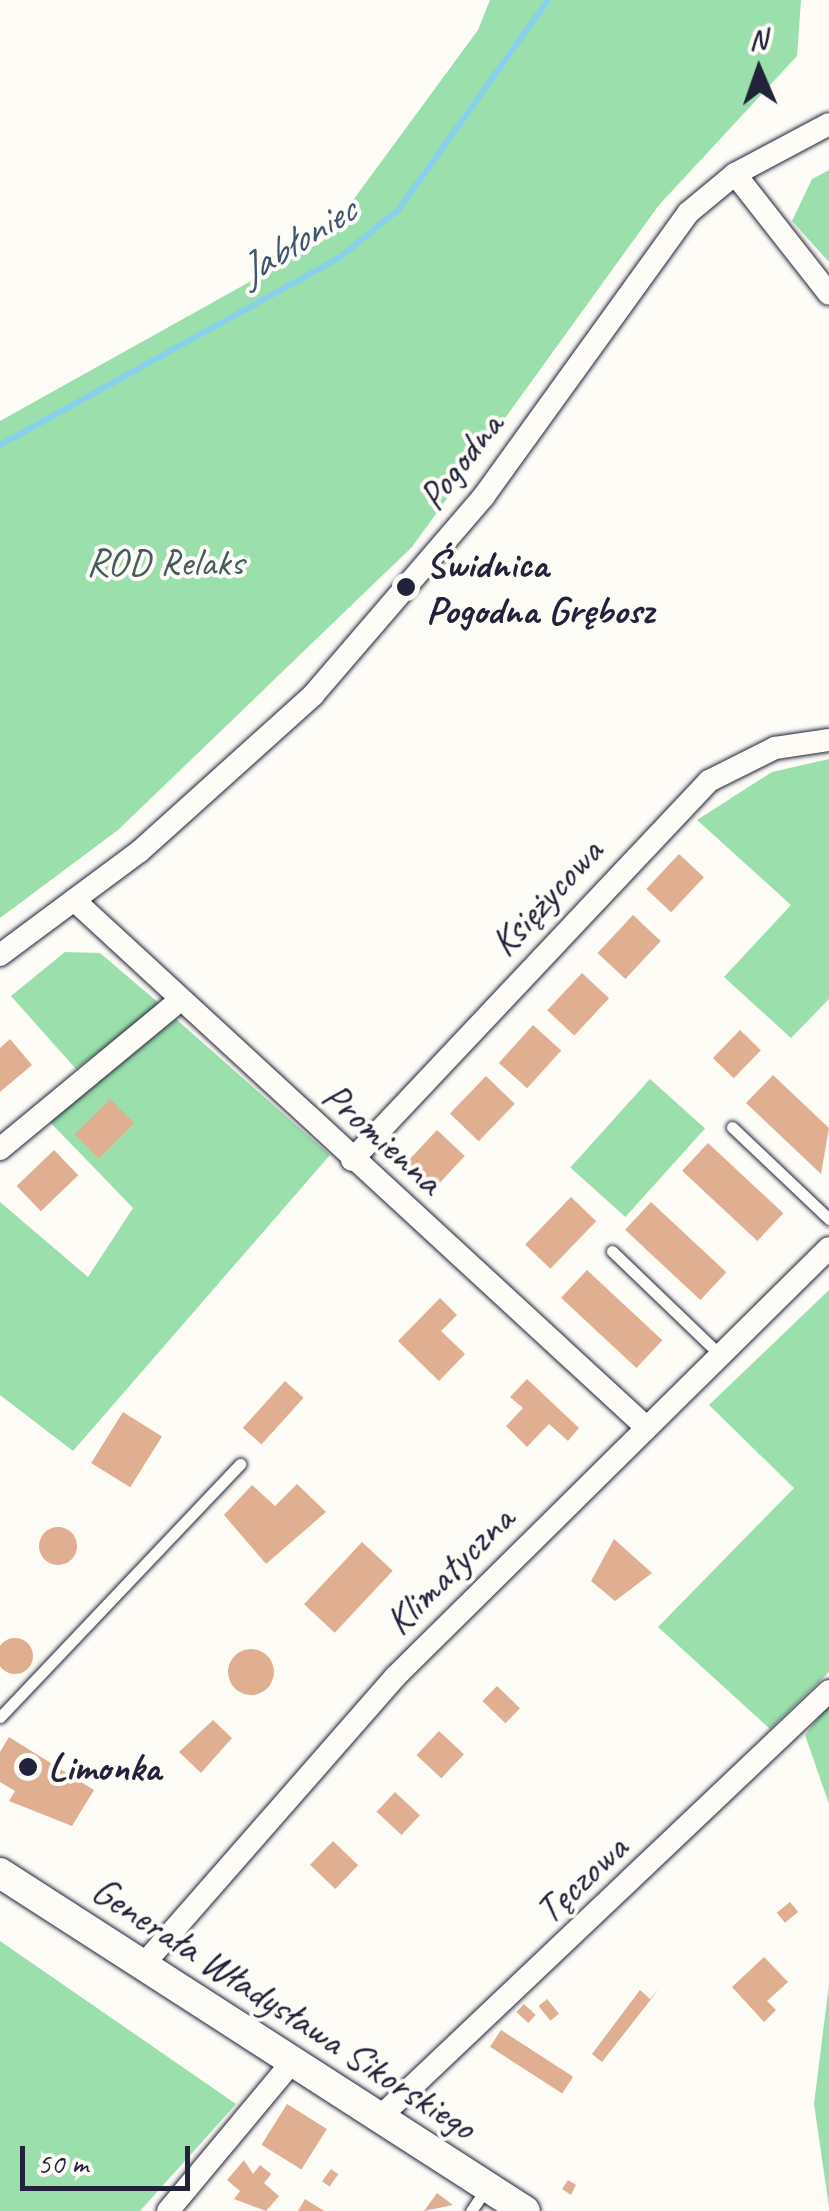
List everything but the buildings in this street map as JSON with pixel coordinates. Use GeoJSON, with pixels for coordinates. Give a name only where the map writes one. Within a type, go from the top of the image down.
{"type":"FeatureCollection","features":[{"type":"Feature","properties":{"kind":"street","name":"Pogodna"},"geometry":{"type":"LineString","coordinates":[[0,956],[74,900],[313,696],[484,496],[688,213],[734,174],[829,124]]}},
{"type":"Feature","properties":{"kind":"street"},"geometry":{"type":"LineString","coordinates":[[734,174],[829,294]]}},
{"type":"Feature","properties":{"kind":"street","name":"Księżycowa"},"geometry":{"type":"LineString","coordinates":[[352,1160],[709,780],[775,748],[829,740]]}},
{"type":"Feature","properties":{"kind":"street","name":"Promienna"},"geometry":{"type":"LineString","coordinates":[[74,900],[178,1002],[647,1428]]}},
{"type":"Feature","properties":{"kind":"street"},"geometry":{"type":"LineString","coordinates":[[0,1149],[178,1002]]}},
{"type":"Feature","properties":{"kind":"street","name":"Klimatyczna"},"geometry":{"type":"LineString","coordinates":[[143,1965],[299,1779],[829,1248]]}},
{"type":"Feature","properties":{"kind":"street","name":"Tęczowa"},"geometry":{"type":"LineString","coordinates":[[386,2112],[829,1690]]}},
{"type":"Feature","properties":{"kind":"street","name":"Generała Władysława Sikorskiego"},"geometry":{"type":"LineString","coordinates":[[0,1873],[293,2062],[386,2112],[480,2199],[525,2211]]}},
{"type":"Feature","properties":{"kind":"street"},"geometry":{"type":"LineString","coordinates":[[168,2211],[293,2062]]}},
{"type":"Feature","properties":{"kind":"lane"},"geometry":{"type":"LineString","coordinates":[[732,1127],[829,1219]]}},
{"type":"Feature","properties":{"kind":"lane"},"geometry":{"type":"LineString","coordinates":[[612,1251],[720,1355]]}},
{"type":"Feature","properties":{"kind":"lane"},"geometry":{"type":"LineString","coordinates":[[0,1717],[240,1464]]}},
{"type":"Feature","properties":{"kind":"green space","name":"ROD Relaks"},"geometry":{"type":"Polygon","coordinates":[[[490,0],[801,0],[797,56],[659,205],[412,547],[118,830],[0,918],[0,421],[323,241],[478,30],[490,0]]]}},
{"type":"Feature","properties":{"kind":"green space"},"geometry":{"type":"Polygon","coordinates":[[[829,170],[829,262],[792,221],[812,179],[829,170]]]}},
{"type":"Feature","properties":{"kind":"green space"},"geometry":{"type":"Polygon","coordinates":[[[829,759],[829,999],[791,1038],[724,977],[791,905],[697,820],[772,772],[829,759]]]}},
{"type":"Feature","properties":{"kind":"green space"},"geometry":{"type":"Polygon","coordinates":[[[65,952],[100,953],[160,1004],[76,1069],[11,996],[65,952]]]}},
{"type":"Feature","properties":{"kind":"green space"},"geometry":{"type":"Polygon","coordinates":[[[176,1019],[330,1155],[73,1451],[0,1395],[0,1202],[88,1277],[133,1208],[50,1122],[176,1019]]]}},
{"type":"Feature","properties":{"kind":"green space"},"geometry":{"type":"Polygon","coordinates":[[[650,1079],[705,1129],[625,1217],[570,1167],[650,1079]]]}},
{"type":"Feature","properties":{"kind":"green space"},"geometry":{"type":"Polygon","coordinates":[[[829,1290],[829,1672],[770,1729],[658,1627],[794,1488],[709,1405],[829,1290]]]}},
{"type":"Feature","properties":{"kind":"green space"},"geometry":{"type":"Polygon","coordinates":[[[829,1704],[829,1804],[805,1735],[829,1704]]]}},
{"type":"Feature","properties":{"kind":"green space"},"geometry":{"type":"Polygon","coordinates":[[[0,1941],[236,2104],[140,2211],[0,2211],[0,1941]]]}},
{"type":"Feature","properties":{"kind":"green space"},"geometry":{"type":"Polygon","coordinates":[[[829,1984],[829,2207],[814,2104],[829,1984]]]}},
{"type":"Feature","properties":{"kind":"waterway","name":"Jabłoniec"},"geometry":{"type":"LineString","coordinates":[[0,445],[339,258],[399,209],[548,0]]}},
{"type":"Feature","properties":{"kind":"place","name":"Świdnica Pogodna Grębosz"},"geometry":{"type":"Point","coordinates":[406,587]}},
{"type":"Feature","properties":{"kind":"place","name":"Limonka"},"geometry":{"type":"Point","coordinates":[28,1767]}}]}
